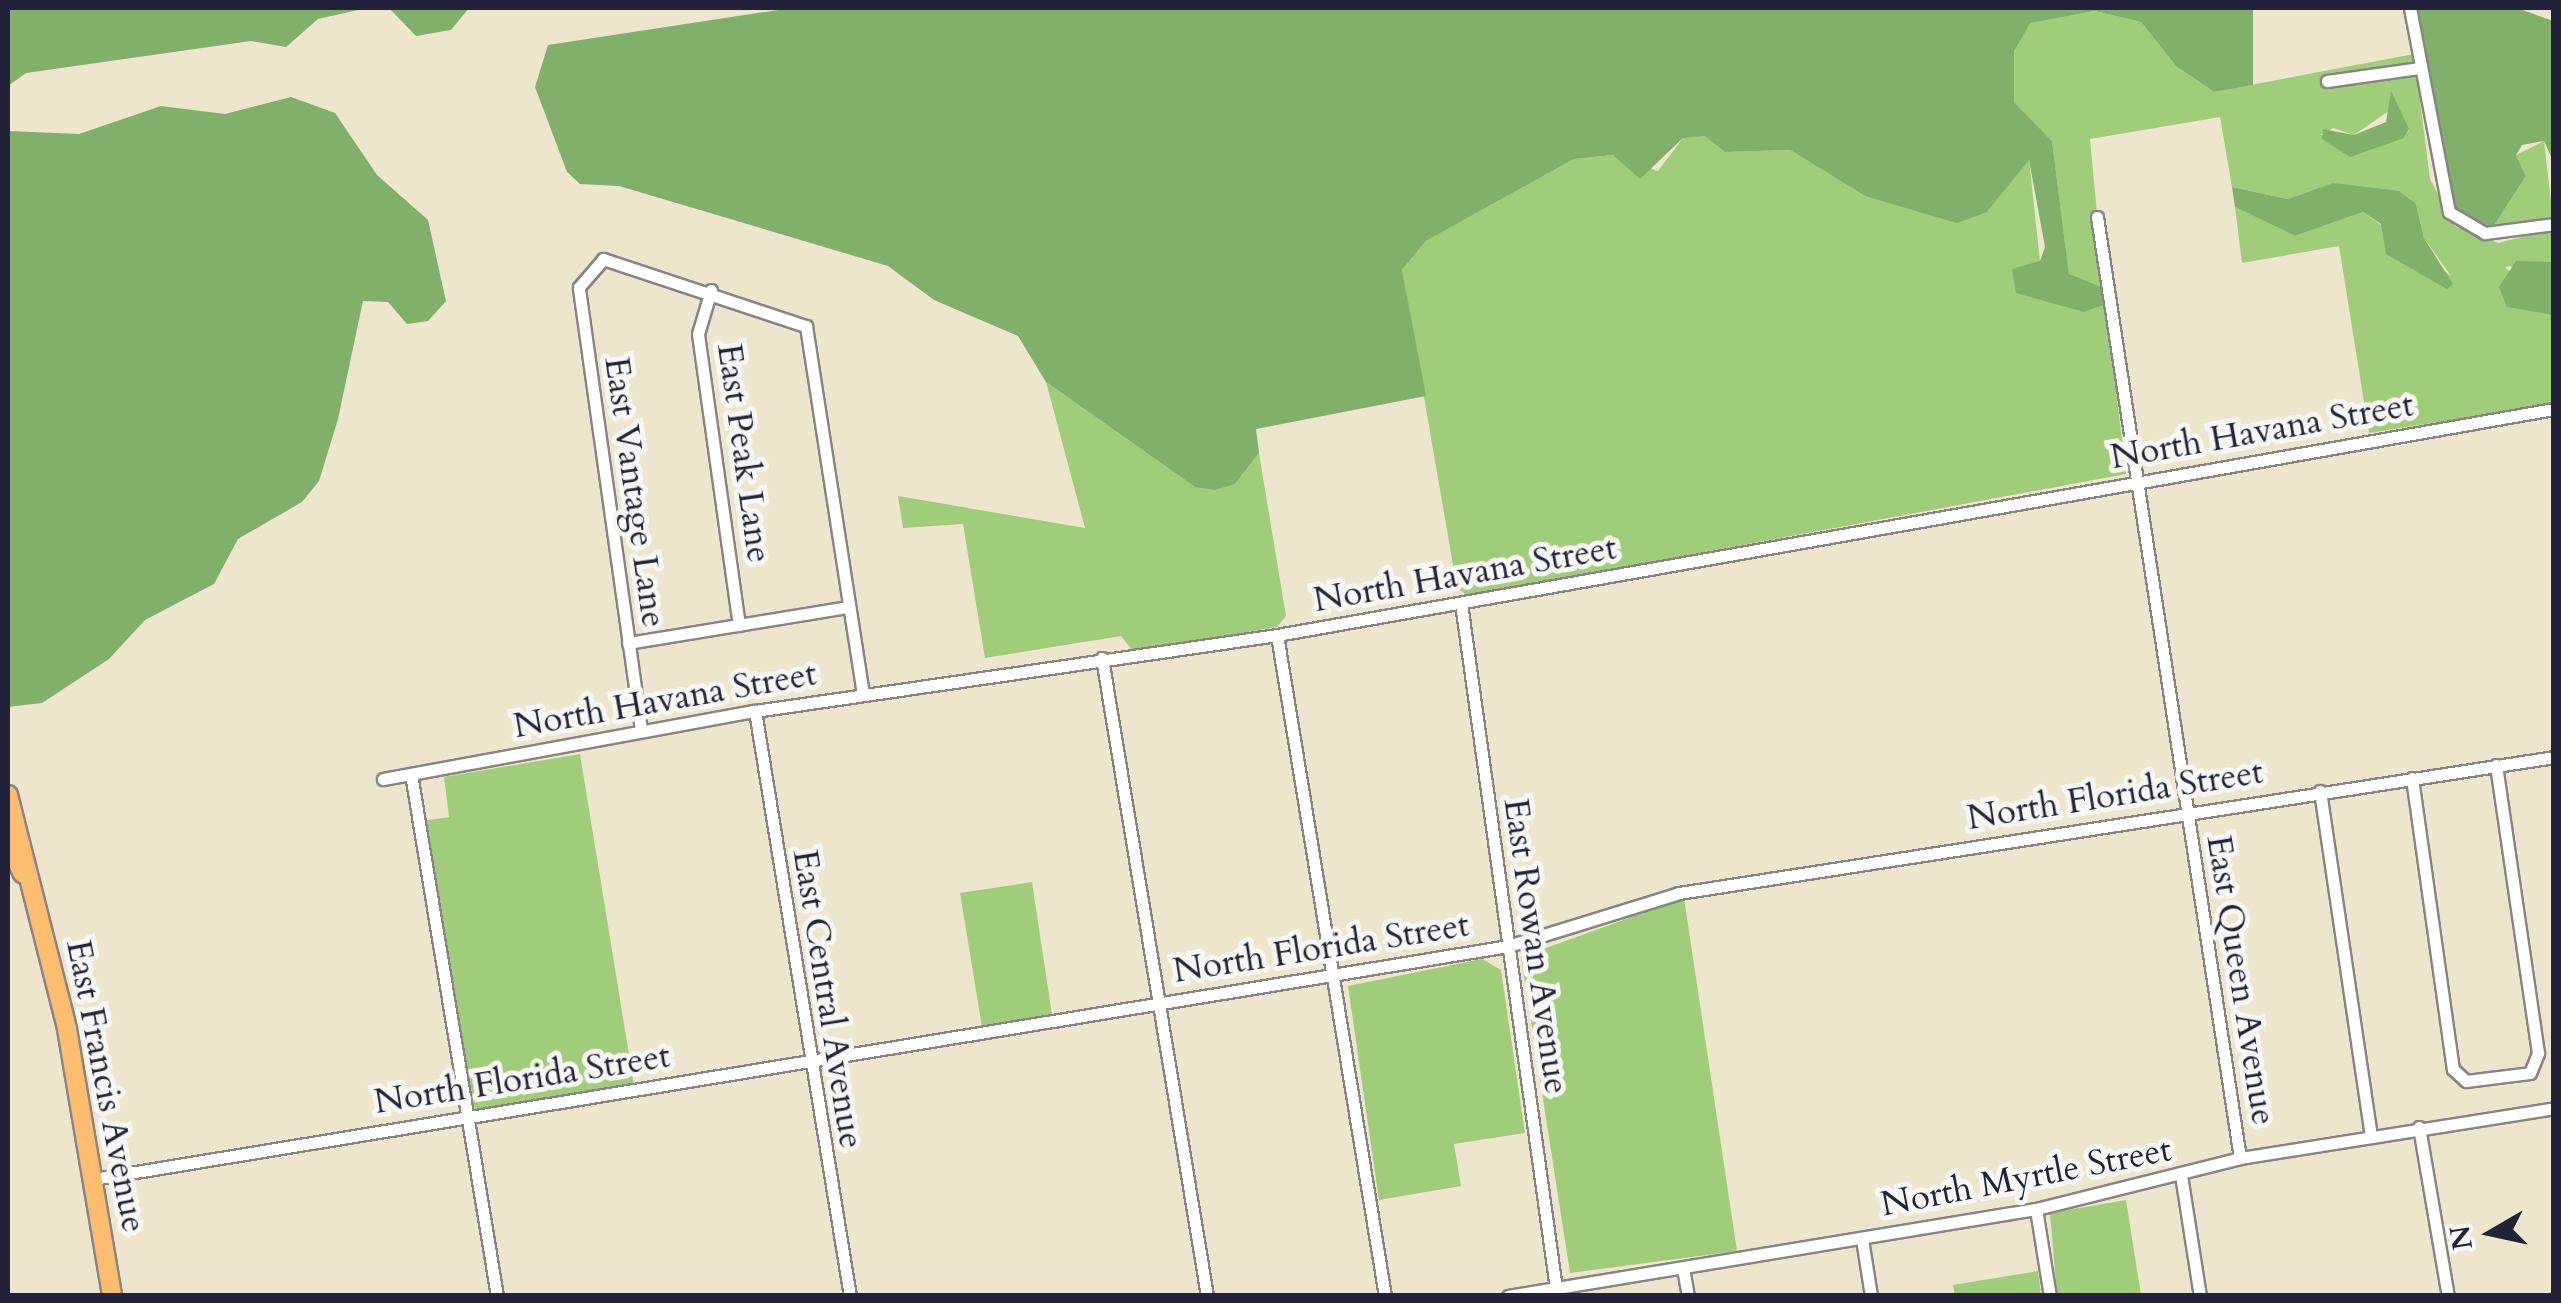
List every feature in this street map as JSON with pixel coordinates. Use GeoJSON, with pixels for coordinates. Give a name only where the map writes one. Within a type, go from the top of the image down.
{"type":"FeatureCollection","features":[{"type":"Feature","properties":{"kind":"main road"},"geometry":{"type":"LineString","coordinates":[[8,794],[32,890]]}},
{"type":"Feature","properties":{"kind":"main road"},"geometry":{"type":"LineString","coordinates":[[8,844],[32,890]]}},
{"type":"Feature","properties":{"kind":"main road","name":"East Francis Avenue"},"geometry":{"type":"LineString","coordinates":[[32,890],[93,1179],[112,1296]]}},
{"type":"Feature","properties":{"kind":"street"},"geometry":{"type":"LineString","coordinates":[[2410,8],[2438,188],[2460,222],[2495,234],[2554,224]]}},
{"type":"Feature","properties":{"kind":"street"},"geometry":{"type":"LineString","coordinates":[[2327,81],[2420,68]]}},
{"type":"Feature","properties":{"kind":"street","name":"East Queen Avenue"},"geometry":{"type":"LineString","coordinates":[[2096,217],[2240,1158]]}},
{"type":"Feature","properties":{"kind":"street","name":"East Vantage Lane"},"geometry":{"type":"LineString","coordinates":[[641,730],[578,287],[590,265],[616,258],[712,290]]}},
{"type":"Feature","properties":{"kind":"street"},"geometry":{"type":"LineString","coordinates":[[712,290],[801,320],[811,337],[863,694]]}},
{"type":"Feature","properties":{"kind":"street","name":"East Peak Lane"},"geometry":{"type":"LineString","coordinates":[[712,290],[698,334],[739,624]]}},
{"type":"Feature","properties":{"kind":"street","name":"North Havana Street"},"geometry":{"type":"LineString","coordinates":[[383,779],[754,711],[1462,603],[2554,409]]}},
{"type":"Feature","properties":{"kind":"street","name":"East Rowan Avenue"},"geometry":{"type":"LineString","coordinates":[[1462,603],[1556,1291]]}},
{"type":"Feature","properties":{"kind":"street"},"geometry":{"type":"LineString","coordinates":[[628,642],[850,607]]}},
{"type":"Feature","properties":{"kind":"street"},"geometry":{"type":"LineString","coordinates":[[1278,634],[1386,1296]]}},
{"type":"Feature","properties":{"kind":"street"},"geometry":{"type":"LineString","coordinates":[[1102,658],[1207,1296]]}},
{"type":"Feature","properties":{"kind":"street","name":"East Central Avenue"},"geometry":{"type":"LineString","coordinates":[[754,711],[850,1296]]}},
{"type":"Feature","properties":{"kind":"street","name":"North Florida Street"},"geometry":{"type":"LineString","coordinates":[[93,1179],[1508,946],[1679,894],[2188,810],[2554,756]]}},
{"type":"Feature","properties":{"kind":"street"},"geometry":{"type":"LineString","coordinates":[[2412,778],[2453,1068],[2466,1081],[2530,1073],[2538,1053],[2496,765]]}},
{"type":"Feature","properties":{"kind":"street"},"geometry":{"type":"LineString","coordinates":[[410,774],[497,1296]]}},
{"type":"Feature","properties":{"kind":"street"},"geometry":{"type":"LineString","coordinates":[[2320,791],[2372,1135]]}},
{"type":"Feature","properties":{"kind":"street","name":"North Myrtle Street"},"geometry":{"type":"LineString","coordinates":[[1508,1296],[2036,1208],[2240,1158],[2554,1108]]}},
{"type":"Feature","properties":{"kind":"street"},"geometry":{"type":"LineString","coordinates":[[2419,1127],[2448,1296]]}},
{"type":"Feature","properties":{"kind":"street"},"geometry":{"type":"LineString","coordinates":[[2181,1175],[2200,1296]]}},
{"type":"Feature","properties":{"kind":"street"},"geometry":{"type":"LineString","coordinates":[[2036,1208],[2050,1296]]}},
{"type":"Feature","properties":{"kind":"street"},"geometry":{"type":"LineString","coordinates":[[1862,1238],[1871,1296]]}},
{"type":"Feature","properties":{"kind":"street"},"geometry":{"type":"LineString","coordinates":[[1683,1268],[1688,1296]]}},
{"type":"Feature","properties":{"kind":"green space"},"geometry":{"type":"Polygon","coordinates":[[[8,8],[367,8],[318,19],[286,47],[251,41],[26,73],[8,86],[8,8]]]}},
{"type":"Feature","properties":{"kind":"green space"},"geometry":{"type":"Polygon","coordinates":[[[389,8],[469,8],[451,30],[416,36],[389,8]]]}},
{"type":"Feature","properties":{"kind":"green space"},"geometry":{"type":"Polygon","coordinates":[[[791,8],[2253,8],[2253,85],[2214,92],[2176,66],[2141,22],[2095,11],[2030,23],[2014,52],[2014,102],[2052,141],[2069,274],[2104,288],[2106,304],[2084,312],[2016,293],[2012,269],[2040,261],[2045,247],[2029,160],[1987,212],[1957,223],[1865,196],[1790,150],[1725,152],[1705,136],[1683,138],[1640,179],[1613,155],[1574,159],[1426,241],[1402,270],[1426,396],[1256,429],[1259,453],[1235,484],[1215,490],[1195,487],[1046,382],[1018,336],[934,300],[888,266],[619,186],[580,184],[567,172],[535,87],[548,45],[791,8]]]}},
{"type":"Feature","properties":{"kind":"green space"},"geometry":{"type":"Polygon","coordinates":[[[2415,8],[2517,8],[2553,21],[2553,161],[2544,141],[2522,145],[2516,155],[2526,176],[2493,227],[2456,213],[2444,194],[2415,8]]]}},
{"type":"Feature","properties":{"kind":"green space"},"geometry":{"type":"Polygon","coordinates":[[[2095,11],[2141,22],[2176,66],[2214,92],[2414,54],[2430,179],[2455,226],[2498,243],[2553,229],[2553,262],[2505,267],[2553,315],[2553,404],[2369,433],[2339,246],[2242,263],[2235,207],[2295,236],[2363,212],[2451,276],[2424,238],[2416,204],[2334,183],[2288,199],[2232,187],[2220,117],[2090,139],[2104,288],[2069,275],[2052,141],[2014,102],[2014,53],[2029,23],[2095,11]],[[2389,111],[2354,135],[2333,128],[2320,135],[2404,138],[2409,130],[2389,111]]]}},
{"type":"Feature","properties":{"kind":"green space"},"geometry":{"type":"Polygon","coordinates":[[[2391,91],[2409,129],[2404,138],[2350,157],[2322,139],[2323,129],[2354,135],[2386,122],[2391,91]]]}},
{"type":"Feature","properties":{"kind":"green space"},"geometry":{"type":"Polygon","coordinates":[[[291,97],[335,113],[377,175],[428,220],[446,301],[428,321],[407,324],[388,302],[363,301],[338,419],[319,481],[302,502],[238,539],[214,584],[145,620],[109,659],[42,703],[8,707],[8,131],[79,134],[161,106],[225,114],[291,97]]]}},
{"type":"Feature","properties":{"kind":"green space"},"geometry":{"type":"Polygon","coordinates":[[[1705,135],[1725,152],[1790,150],[1865,196],[1987,212],[2029,159],[2040,261],[2106,304],[2126,474],[1468,596],[1457,588],[1402,270],[1426,241],[1574,159],[1613,155],[1658,171],[1683,138],[1705,135]]]}},
{"type":"Feature","properties":{"kind":"green space"},"geometry":{"type":"Polygon","coordinates":[[[2544,141],[2553,219],[2493,227],[2526,176],[2516,155],[2544,141]]]}},
{"type":"Feature","properties":{"kind":"green space"},"geometry":{"type":"Polygon","coordinates":[[[2333,183],[2399,191],[2416,204],[2424,238],[2453,284],[2447,289],[2386,254],[2381,224],[2363,212],[2295,236],[2235,207],[2232,187],[2288,199],[2333,183]]]}},
{"type":"Feature","properties":{"kind":"green space"},"geometry":{"type":"Polygon","coordinates":[[[2516,261],[2553,262],[2553,315],[2507,307],[2499,287],[2516,261]]]}},
{"type":"Feature","properties":{"kind":"green space"},"geometry":{"type":"Polygon","coordinates":[[[1046,382],[1195,487],[1235,484],[1259,453],[1286,616],[1277,627],[1134,652],[1121,636],[985,658],[963,524],[903,528],[898,496],[1085,528],[1046,382]]]}},
{"type":"Feature","properties":{"kind":"green space"},"geometry":{"type":"Polygon","coordinates":[[[580,754],[634,1085],[475,1111],[423,821],[449,817],[444,777],[580,754]]]}},
{"type":"Feature","properties":{"kind":"green space"},"geometry":{"type":"Polygon","coordinates":[[[1032,882],[1052,1015],[982,1027],[960,893],[1032,882]]]}},
{"type":"Feature","properties":{"kind":"green space"},"geometry":{"type":"Polygon","coordinates":[[[1684,898],[1737,1251],[1570,1273],[1521,957],[1684,898]]]}},
{"type":"Feature","properties":{"kind":"green space"},"geometry":{"type":"Polygon","coordinates":[[[1482,959],[1501,970],[1525,1133],[1454,1144],[1461,1186],[1379,1200],[1348,986],[1482,959]]]}},
{"type":"Feature","properties":{"kind":"green space"},"geometry":{"type":"Polygon","coordinates":[[[2126,1200],[2141,1295],[2057,1295],[2050,1213],[2126,1200]]]}},
{"type":"Feature","properties":{"kind":"green space"},"geometry":{"type":"Polygon","coordinates":[[[2038,1271],[2041,1295],[1955,1295],[1953,1285],[2038,1271]]]}}]}
